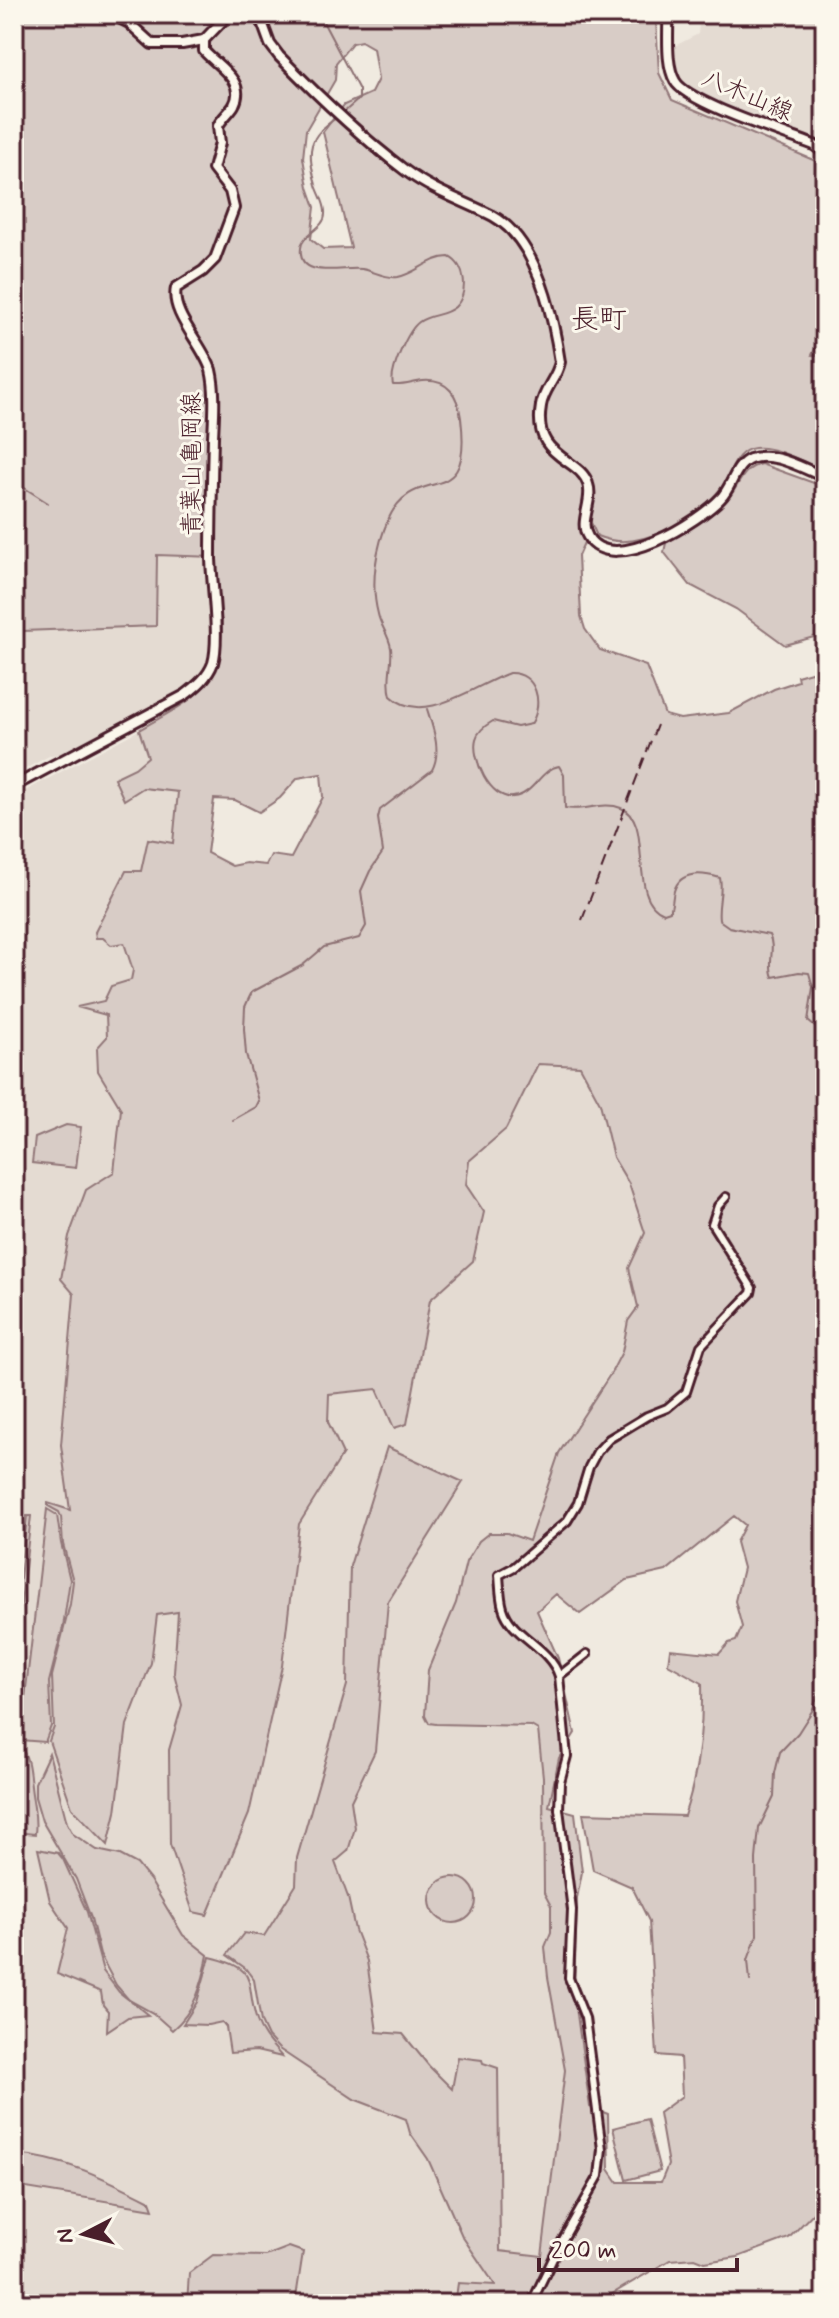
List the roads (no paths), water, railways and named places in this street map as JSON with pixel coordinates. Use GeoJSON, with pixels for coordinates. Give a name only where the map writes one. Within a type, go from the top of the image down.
{"type":"FeatureCollection","features":[{"type":"Feature","properties":{"kind":"street"},"geometry":{"type":"LineString","coordinates":[[111,14],[129,23],[152,44],[204,40],[229,14]]}},
{"type":"Feature","properties":{"kind":"street"},"geometry":{"type":"LineString","coordinates":[[259,14],[270,44],[301,78],[386,155],[425,184],[496,218],[514,232],[532,258],[560,362],[541,403],[544,432],[555,455],[586,478],[590,494],[586,532],[591,542],[620,550],[647,545],[669,535],[723,496],[742,465],[754,458],[773,458],[825,477]]}},
{"type":"Feature","properties":{"kind":"street","name":"八木山線"},"geometry":{"type":"LineString","coordinates":[[668,14],[672,73],[682,90],[701,101],[814,145],[825,153]]}},
{"type":"Feature","properties":{"kind":"street","name":"青葉山亀岡線"},"geometry":{"type":"LineString","coordinates":[[14,786],[185,695],[199,684],[213,663],[211,530],[214,399],[211,372],[203,349],[175,304],[174,295],[176,288],[203,271],[215,259],[234,208],[230,191],[213,169],[220,143],[218,126],[233,107],[237,90],[233,78],[204,51],[204,40]]}},
{"type":"Feature","properties":{"kind":"street"},"geometry":{"type":"LineString","coordinates":[[531,2304],[599,2176],[602,2149],[585,2018],[569,1978],[572,1910],[559,1809],[560,1782],[567,1756],[559,1676],[552,1659],[507,1616],[502,1607],[499,1575],[514,1567],[567,1521],[578,1503],[589,1467],[609,1439],[667,1408],[686,1392],[701,1346],[751,1293],[752,1288],[712,1224],[718,1206],[726,1197]]}},
{"type":"Feature","properties":{"kind":"street"},"geometry":{"type":"LineString","coordinates":[[559,1676],[587,1654]]}},
{"type":"Feature","properties":{"kind":"waterway"},"geometry":{"type":"LineString","coordinates":[[319,14],[359,90],[359,99],[343,113]]}},
{"type":"Feature","properties":{"kind":"waterway"},"geometry":{"type":"LineString","coordinates":[[338,117],[320,131],[312,145],[313,173],[325,214],[321,224],[302,243],[302,258],[306,265],[324,270],[362,269],[398,277],[449,257],[459,266],[464,280],[462,295],[455,307],[423,319],[415,326],[400,352],[394,371],[393,385],[432,381],[451,390],[460,410],[462,448],[459,466],[451,477],[413,492],[400,501],[389,518],[381,541],[375,590],[379,618],[391,648],[391,696],[404,704],[433,706],[509,673],[526,678],[532,683],[537,699],[531,724],[517,727],[493,721],[483,728],[476,739],[479,766],[490,785],[497,792],[513,797],[526,792],[552,768],[559,766],[564,775],[565,808],[614,806],[631,815],[640,842],[646,892],[653,905],[664,913],[670,911],[674,891],[681,879],[700,874],[720,878],[719,920],[729,927],[769,935],[773,977],[809,973],[813,987],[808,1021],[815,1027],[825,1023]]}},
{"type":"Feature","properties":{"kind":"waterway"},"geometry":{"type":"LineString","coordinates":[[14,478],[48,503]]}},
{"type":"Feature","properties":{"kind":"waterway"},"geometry":{"type":"LineString","coordinates":[[233,1120],[256,1107],[259,1101],[246,1054],[245,1007],[249,998],[252,992],[303,965],[324,947],[359,938],[366,926],[361,891],[383,852],[378,818],[380,810],[432,770],[435,763],[436,740],[427,709]]}},
{"type":"Feature","properties":{"kind":"waterway"},"geometry":{"type":"LineString","coordinates":[[750,1981],[748,1960],[757,1935],[756,1859],[759,1828],[774,1797],[780,1752],[798,1733],[812,1711],[819,1692],[819,1669],[825,1656]]}},
{"type":"Feature","properties":{"kind":"railway"},"geometry":{"type":"LineString","coordinates":[[582,920],[657,725]]}},
{"type":"Feature","properties":{"kind":"district","name":"長町"},"geometry":{"type":"Point","coordinates":[599,320]}}]}
